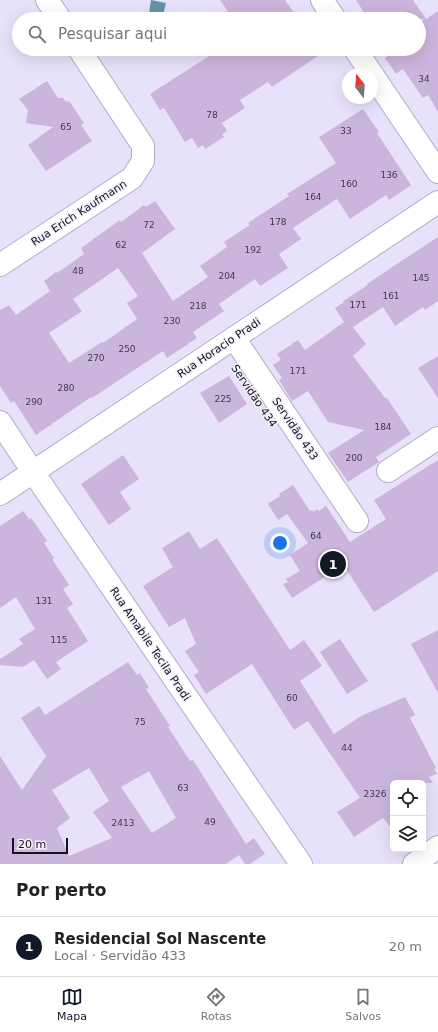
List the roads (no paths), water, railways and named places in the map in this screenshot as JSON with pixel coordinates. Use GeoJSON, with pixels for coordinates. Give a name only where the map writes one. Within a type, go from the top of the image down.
{"type":"FeatureCollection","features":[{"type":"Feature","properties":{"kind":"street"},"geometry":{"type":"LineString","coordinates":[[47,0],[55,12]]}},
{"type":"Feature","properties":{"kind":"street"},"geometry":{"type":"LineString","coordinates":[[322,0],[330,12]]}},
{"type":"Feature","properties":{"kind":"street","name":"Rua Erich Kaufmann"},"geometry":{"type":"LineString","coordinates":[[0,265],[132,178],[143,161],[143,146],[84,56]]}},
{"type":"Feature","properties":{"kind":"street"},"geometry":{"type":"LineString","coordinates":[[360,56],[438,172]]}},
{"type":"Feature","properties":{"kind":"street","name":"Rua Horacio Pradi"},"geometry":{"type":"LineString","coordinates":[[0,494],[438,202]]}},
{"type":"Feature","properties":{"kind":"street","name":"Servidão 434"},"geometry":{"type":"LineString","coordinates":[[227,342],[288,446]]}},
{"type":"Feature","properties":{"kind":"street","name":"Servidão 433"},"geometry":{"type":"LineString","coordinates":[[227,342],[357,521]]}},
{"type":"Feature","properties":{"kind":"street","name":"Rua Amabile Tecila Pradi"},"geometry":{"type":"LineString","coordinates":[[0,422],[301,864]]}},
{"type":"Feature","properties":{"kind":"street"},"geometry":{"type":"LineString","coordinates":[[388,471],[438,438]]}},
{"type":"Feature","properties":{"kind":"street"},"geometry":{"type":"LineString","coordinates":[[414,864],[438,847]]}},
{"type":"Feature","properties":{"kind":"water"},"geometry":{"type":"Polygon","coordinates":[[[151,0],[166,3],[164,12],[149,12],[151,0]]]}},
{"type":"Feature","properties":{"kind":"place","name":"Residencial Sol Nascente"},"geometry":{"type":"Point","coordinates":[333,564]}}]}
